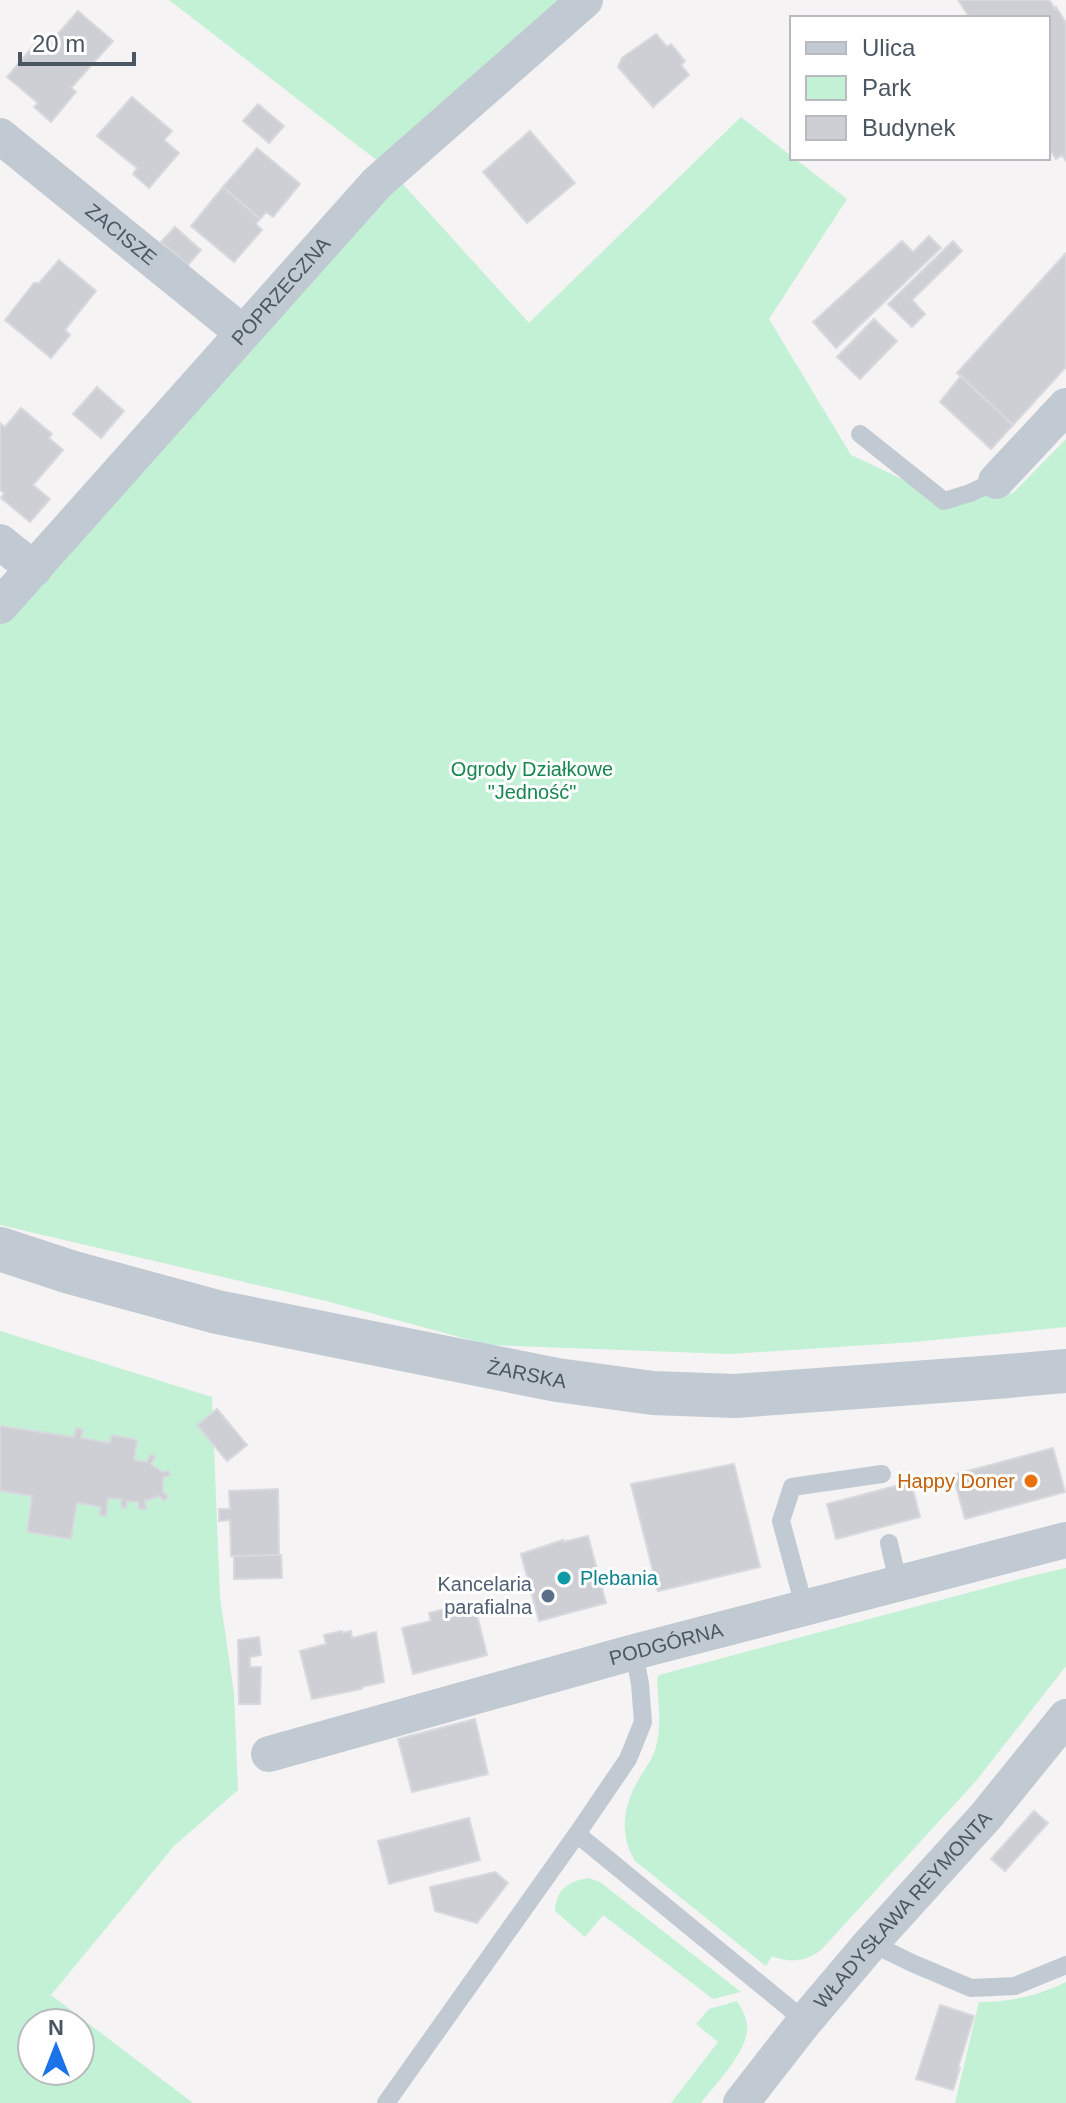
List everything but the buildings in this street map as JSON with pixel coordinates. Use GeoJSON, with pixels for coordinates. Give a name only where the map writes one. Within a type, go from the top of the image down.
{"type":"FeatureCollection","features":[{"type":"Feature","properties":{"kind":"street","name":"POPRZECZNA"},"geometry":{"type":"LineString","coordinates":[[0,606],[377,183],[585,0]]}},
{"type":"Feature","properties":{"kind":"street","name":"ZACISZE"},"geometry":{"type":"LineString","coordinates":[[0,136],[243,333]]}},
{"type":"Feature","properties":{"kind":"street"},"geometry":{"type":"LineString","coordinates":[[996,481],[1066,406]]}},
{"type":"Feature","properties":{"kind":"street"},"geometry":{"type":"LineString","coordinates":[[0,542],[34,569]]}},
{"type":"Feature","properties":{"kind":"street","name":"ŻARSKA"},"geometry":{"type":"LineString","coordinates":[[0,1249],[70,1272],[217,1312],[557,1380],[653,1393],[735,1396],[1066,1371]]}},
{"type":"Feature","properties":{"kind":"street","name":"PODGÓRNA"},"geometry":{"type":"LineString","coordinates":[[269,1754],[804,1606],[1066,1540]]}},
{"type":"Feature","properties":{"kind":"street","name":"WŁADYSŁAWA REYMONTA"},"geometry":{"type":"LineString","coordinates":[[741,2103],[805,2021],[986,1816],[1066,1717]]}},
{"type":"Feature","properties":{"kind":"lane"},"geometry":{"type":"LineString","coordinates":[[860,434],[944,501],[996,481]]}},
{"type":"Feature","properties":{"kind":"lane"},"geometry":{"type":"LineString","coordinates":[[804,1606],[781,1521],[792,1487],[882,1474]]}},
{"type":"Feature","properties":{"kind":"lane"},"geometry":{"type":"LineString","coordinates":[[889,1543],[898,1582]]}},
{"type":"Feature","properties":{"kind":"lane"},"geometry":{"type":"LineString","coordinates":[[386,2103],[628,1759],[643,1722],[634,1652]]}},
{"type":"Feature","properties":{"kind":"lane"},"geometry":{"type":"LineString","coordinates":[[577,1834],[805,2021]]}},
{"type":"Feature","properties":{"kind":"lane"},"geometry":{"type":"LineString","coordinates":[[871,1943],[971,1988],[1015,1986],[1066,1965]]}},
{"type":"Feature","properties":{"kind":"green space"},"geometry":{"type":"Polygon","coordinates":[[[169,0],[582,0],[392,172],[169,0]]]}},
{"type":"Feature","properties":{"kind":"green space","name":"Ogrody Działkowe \"Jedność\""},"geometry":{"type":"Polygon","coordinates":[[[741,117],[790,155],[790,160],[797,160],[847,199],[769,319],[851,455],[947,500],[1013,493],[1066,439],[1066,1327],[914,1342],[730,1354],[489,1345],[326,1301],[0,1225],[0,607],[392,172],[529,323],[741,117]]]}},
{"type":"Feature","properties":{"kind":"green space"},"geometry":{"type":"Polygon","coordinates":[[[0,1331],[212,1397],[220,1597],[234,1693],[238,1790],[174,1846],[51,1995],[67,2007],[16,2007],[16,2087],[96,2087],[96,2029],[193,2103],[0,2103],[0,1331]]]}},
{"type":"Feature","properties":{"kind":"green space"},"geometry":{"type":"Polygon","coordinates":[[[1066,1568],[1066,1666],[976,1781],[820,1951],[796,1960],[772,1956],[766,1966],[635,1861],[625,1830],[626,1810],[658,1739],[659,1675],[1066,1568]]]}},
{"type":"Feature","properties":{"kind":"green space"},"geometry":{"type":"Polygon","coordinates":[[[589,1878],[600,1882],[741,1992],[713,1999],[603,1915],[585,1937],[555,1911],[558,1897],[565,1887],[589,1878]]]}},
{"type":"Feature","properties":{"kind":"green space"},"geometry":{"type":"Polygon","coordinates":[[[1066,1982],[1066,2103],[955,2103],[979,2002],[1024,1997],[1066,1982]]]}},
{"type":"Feature","properties":{"kind":"green space"},"geometry":{"type":"Polygon","coordinates":[[[737,2001],[747,2025],[737,2056],[701,2103],[671,2103],[718,2042],[696,2024],[709,2009],[737,2001]]]}},
{"type":"Feature","properties":{"kind":"place","name":"Happy Doner"},"geometry":{"type":"Point","coordinates":[1031,1481]}},
{"type":"Feature","properties":{"kind":"place","name":"Plebania"},"geometry":{"type":"Point","coordinates":[564,1578]}},
{"type":"Feature","properties":{"kind":"place","name":"Kancelaria parafialna"},"geometry":{"type":"Point","coordinates":[548,1596]}}]}
